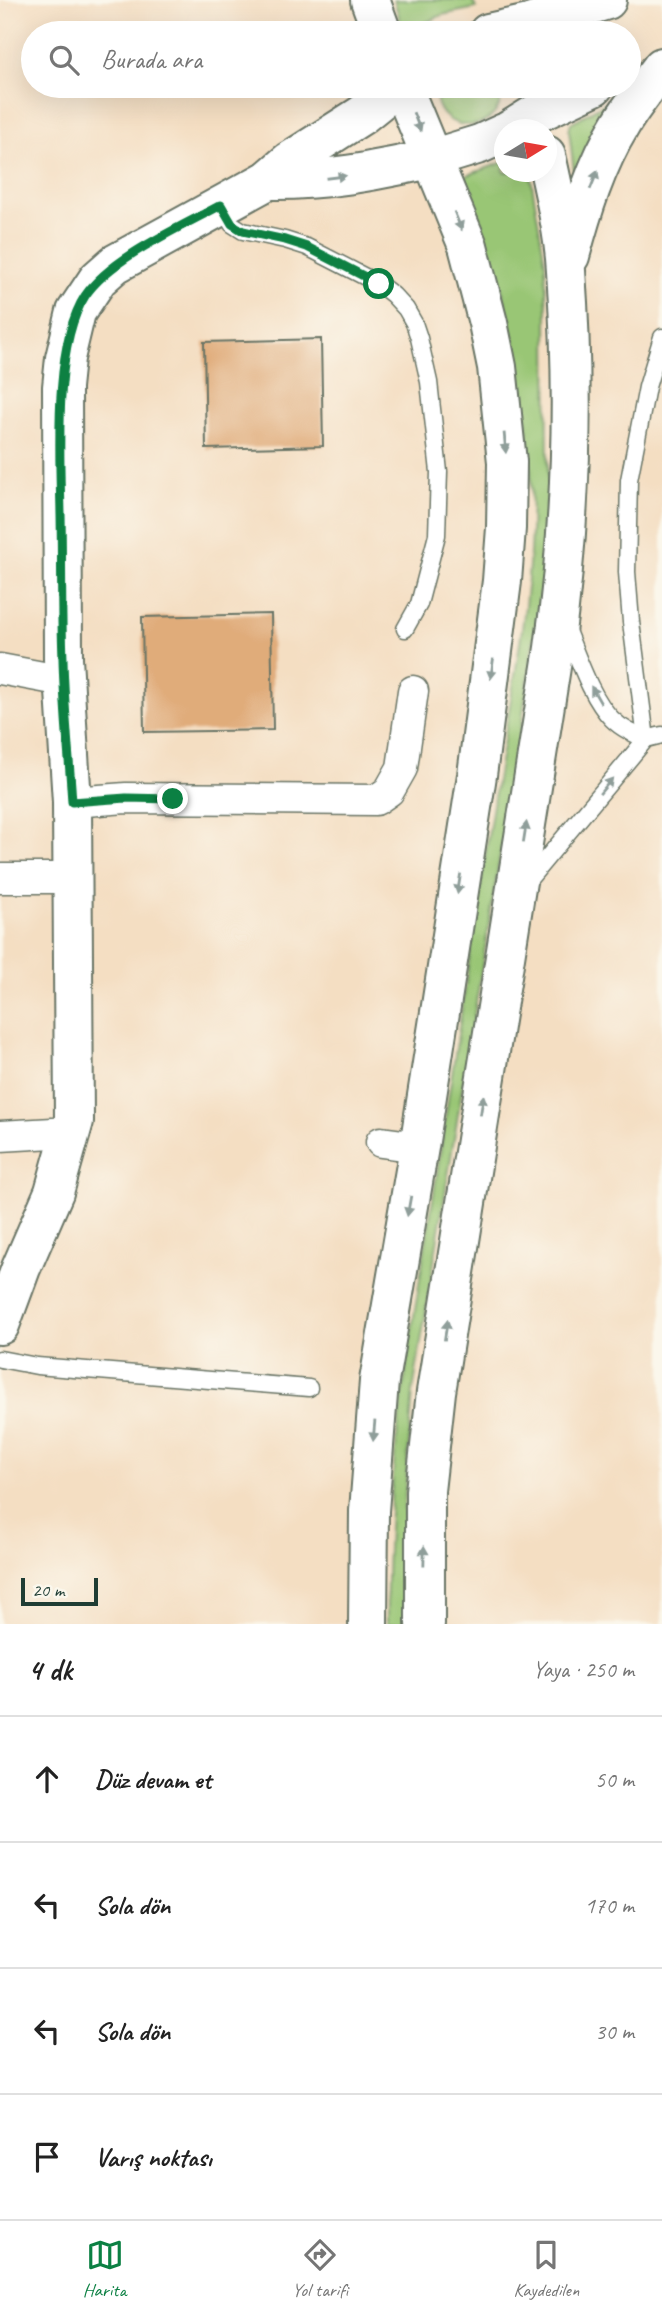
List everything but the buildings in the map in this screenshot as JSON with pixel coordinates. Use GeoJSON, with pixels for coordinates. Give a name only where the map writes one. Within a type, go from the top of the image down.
{"type":"FeatureCollection","features":[{"type":"Feature","properties":{"kind":"main road"},"geometry":{"type":"LineString","coordinates":[[370,0],[378,21]]}},
{"type":"Feature","properties":{"kind":"main road"},"geometry":{"type":"LineString","coordinates":[[512,21],[607,0]]}},
{"type":"Feature","properties":{"kind":"main road"},"geometry":{"type":"LineString","coordinates":[[641,63],[662,53]]}},
{"type":"Feature","properties":{"kind":"main road"},"geometry":{"type":"LineString","coordinates":[[641,95],[662,66]]}},
{"type":"Feature","properties":{"kind":"main road"},"geometry":{"type":"LineString","coordinates":[[0,1325],[54,1192],[74,1121],[72,802],[64,681],[61,472],[62,387],[73,320],[85,296],[98,279],[115,264],[268,180],[290,161],[384,98]]}},
{"type":"Feature","properties":{"kind":"main road"},"geometry":{"type":"LineString","coordinates":[[368,1624],[369,1511],[379,1381],[492,669],[502,581],[507,462],[502,406],[488,323],[468,246],[405,98]]}},
{"type":"Feature","properties":{"kind":"main road"},"geometry":{"type":"LineString","coordinates":[[529,114],[566,98]]}},
{"type":"Feature","properties":{"kind":"main road"},"geometry":{"type":"LineString","coordinates":[[566,268],[582,210],[606,152],[621,123],[639,98]]}},
{"type":"Feature","properties":{"kind":"main road"},"geometry":{"type":"LineString","coordinates":[[268,180],[306,181],[355,175],[431,159],[494,138]]}},
{"type":"Feature","properties":{"kind":"main road"},"geometry":{"type":"LineString","coordinates":[[425,1624],[425,1492],[436,1392],[559,613],[569,477],[570,383],[566,268],[552,182]]}},
{"type":"Feature","properties":{"kind":"street"},"geometry":{"type":"LineString","coordinates":[[0,669],[64,681]]}},
{"type":"Feature","properties":{"kind":"street"},"geometry":{"type":"LineString","coordinates":[[72,802],[126,798],[376,800],[389,791],[402,768],[413,691]]}},
{"type":"Feature","properties":{"kind":"street"},"geometry":{"type":"LineString","coordinates":[[0,878],[72,878]]}},
{"type":"Feature","properties":{"kind":"street"},"geometry":{"type":"LineString","coordinates":[[0,1136],[71,1132]]}},
{"type":"Feature","properties":{"kind":"street"},"geometry":{"type":"LineString","coordinates":[[381,1142],[418,1147]]}},
{"type":"Feature","properties":{"kind":"lane"},"geometry":{"type":"LineString","coordinates":[[221,205],[232,224],[243,231],[307,247],[379,284],[406,309],[414,323],[429,382],[439,472],[437,535],[419,604],[405,629]]}},
{"type":"Feature","properties":{"kind":"lane"},"geometry":{"type":"LineString","coordinates":[[654,737],[631,622],[627,572],[629,480],[647,387],[662,337]]}},
{"type":"Feature","properties":{"kind":"lane"},"geometry":{"type":"LineString","coordinates":[[559,613],[585,675],[611,719],[625,730],[654,737]]}},
{"type":"Feature","properties":{"kind":"lane"},"geometry":{"type":"LineString","coordinates":[[516,895],[654,737]]}},
{"type":"Feature","properties":{"kind":"lane"},"geometry":{"type":"LineString","coordinates":[[0,1359],[37,1366],[309,1388]]}},
{"type":"Feature","properties":{"kind":"green space"},"geometry":{"type":"Polygon","coordinates":[[[394,0],[472,0],[476,8],[442,15],[429,21],[400,21],[394,0]]]}},
{"type":"Feature","properties":{"kind":"green space"},"geometry":{"type":"Polygon","coordinates":[[[437,98],[500,98],[494,114],[483,122],[470,125],[457,123],[445,116],[437,98]]]}},
{"type":"Feature","properties":{"kind":"green space"},"geometry":{"type":"Polygon","coordinates":[[[615,98],[633,98],[577,197],[569,130],[571,123],[615,98]]]}},
{"type":"Feature","properties":{"kind":"green space"},"geometry":{"type":"Polygon","coordinates":[[[494,166],[494,182],[532,182],[545,263],[547,313],[548,480],[543,575],[523,714],[413,1391],[404,1507],[405,1624],[387,1624],[390,1517],[400,1411],[521,638],[530,557],[531,477],[520,374],[504,298],[465,176],[494,166]]]}},
{"type":"Feature","properties":{"kind":"route"},"geometry":{"type":"LineString","coordinates":[[173,799],[126,798],[72,802],[63,659],[61,472],[62,387],[65,358],[76,312],[98,279],[115,264],[221,205],[232,224],[243,231],[307,247],[379,284]]}}]}
